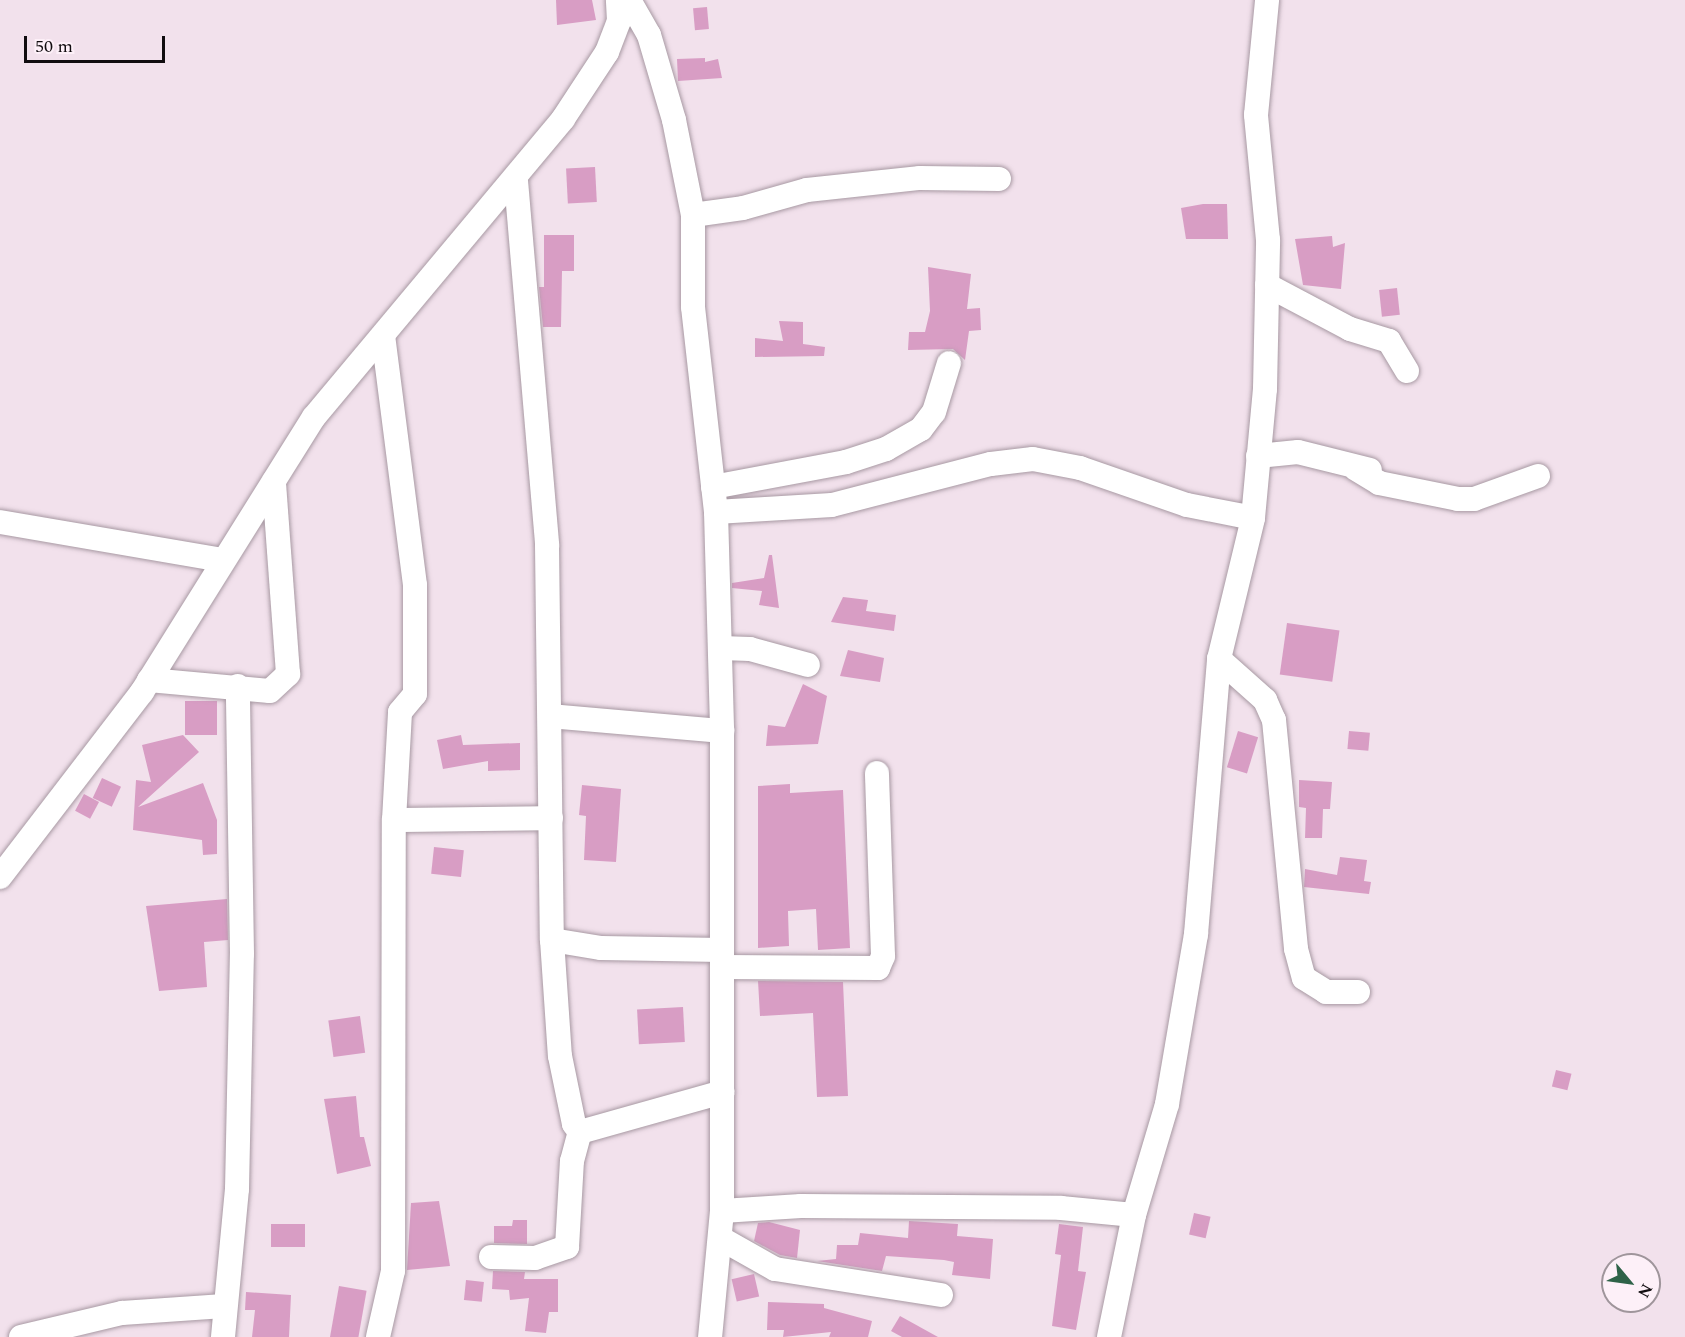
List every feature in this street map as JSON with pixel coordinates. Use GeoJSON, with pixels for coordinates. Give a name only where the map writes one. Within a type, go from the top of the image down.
{"type":"FeatureCollection","features":[{"type":"Feature","properties":{"kind":"street"},"geometry":{"type":"LineString","coordinates":[[0,878],[149,680],[314,417],[516,181],[607,52],[619,21],[618,0]]}},
{"type":"Feature","properties":{"kind":"street"},"geometry":{"type":"LineString","coordinates":[[629,0],[649,35],[668,99],[693,215],[693,307],[716,512],[722,731],[722,1211],[710,1337]]}},
{"type":"Feature","properties":{"kind":"street"},"geometry":{"type":"LineString","coordinates":[[1108,1337],[1134,1215],[1167,1104],[1196,934],[1220,658],[1253,518],[1268,240],[1256,116],[1267,0]]}},
{"type":"Feature","properties":{"kind":"street"},"geometry":{"type":"LineString","coordinates":[[693,215],[743,208],[807,190],[920,178],[999,179]]}},
{"type":"Feature","properties":{"kind":"street"},"geometry":{"type":"LineString","coordinates":[[516,181],[547,545],[552,940],[560,1056],[573,1124],[580,1132]]}},
{"type":"Feature","properties":{"kind":"street"},"geometry":{"type":"LineString","coordinates":[[1267,285],[1350,330],[1389,341],[1407,371]]}},
{"type":"Feature","properties":{"kind":"street"},"geometry":{"type":"LineString","coordinates":[[378,1337],[393,1271],[396,1171],[394,820],[400,712],[415,694],[415,585],[382,336]]}},
{"type":"Feature","properties":{"kind":"street"},"geometry":{"type":"LineString","coordinates":[[713,487],[846,462],[886,448],[921,429],[934,412],[949,363]]}},
{"type":"Feature","properties":{"kind":"street"},"geometry":{"type":"LineString","coordinates":[[1258,456],[1298,452],[1356,469],[1379,483],[1458,499],[1474,499],[1538,476]]}},
{"type":"Feature","properties":{"kind":"street"},"geometry":{"type":"LineString","coordinates":[[716,512],[831,505],[991,464],[1034,459],[1080,468],[1187,505],[1253,518]]}},
{"type":"Feature","properties":{"kind":"street"},"geometry":{"type":"LineString","coordinates":[[1356,469],[1399,470]]}},
{"type":"Feature","properties":{"kind":"street"},"geometry":{"type":"LineString","coordinates":[[149,680],[238,686],[270,691],[288,674],[274,482]]}},
{"type":"Feature","properties":{"kind":"street"},"geometry":{"type":"LineString","coordinates":[[0,522],[223,560]]}},
{"type":"Feature","properties":{"kind":"street"},"geometry":{"type":"LineString","coordinates":[[721,648],[750,649],[808,664]]}},
{"type":"Feature","properties":{"kind":"street"},"geometry":{"type":"LineString","coordinates":[[1220,658],[1265,700],[1274,720],[1296,949],[1304,978],[1326,992],[1358,992]]}},
{"type":"Feature","properties":{"kind":"street"},"geometry":{"type":"LineString","coordinates":[[223,1337],[224,1306],[237,1189],[242,965],[238,686]]}},
{"type":"Feature","properties":{"kind":"street"},"geometry":{"type":"LineString","coordinates":[[550,716],[722,731]]}},
{"type":"Feature","properties":{"kind":"street"},"geometry":{"type":"LineString","coordinates":[[552,940],[601,948],[878,968],[883,956],[877,773]]}},
{"type":"Feature","properties":{"kind":"street"},"geometry":{"type":"LineString","coordinates":[[394,820],[551,818]]}},
{"type":"Feature","properties":{"kind":"street"},"geometry":{"type":"LineString","coordinates":[[580,1132],[722,1092]]}},
{"type":"Feature","properties":{"kind":"street"},"geometry":{"type":"LineString","coordinates":[[491,1257],[535,1258],[567,1247],[572,1161],[580,1132]]}},
{"type":"Feature","properties":{"kind":"street"},"geometry":{"type":"LineString","coordinates":[[722,1211],[801,1206],[1060,1208],[1134,1215]]}},
{"type":"Feature","properties":{"kind":"street"},"geometry":{"type":"LineString","coordinates":[[720,1238],[775,1269],[941,1295]]}},
{"type":"Feature","properties":{"kind":"street"},"geometry":{"type":"LineString","coordinates":[[21,1337],[122,1313],[224,1306]]}},
{"type":"Feature","properties":{"kind":"building"},"geometry":{"type":"Polygon","coordinates":[[[556,0],[592,0],[596,20],[557,25],[556,0]]]}},
{"type":"Feature","properties":{"kind":"building"},"geometry":{"type":"Polygon","coordinates":[[[707,7],[709,29],[695,30],[693,8],[707,7]]]}},
{"type":"Feature","properties":{"kind":"building"},"geometry":{"type":"Polygon","coordinates":[[[705,58],[705,62],[718,59],[722,78],[678,81],[677,59],[705,58]]]}},
{"type":"Feature","properties":{"kind":"building"},"geometry":{"type":"Polygon","coordinates":[[[595,167],[597,202],[568,203],[566,169],[595,167]]]}},
{"type":"Feature","properties":{"kind":"building"},"geometry":{"type":"Polygon","coordinates":[[[1203,204],[1227,204],[1228,239],[1186,239],[1181,208],[1203,204]]]}},
{"type":"Feature","properties":{"kind":"building"},"geometry":{"type":"Polygon","coordinates":[[[544,235],[574,235],[574,271],[562,271],[561,327],[543,327],[539,287],[544,287],[544,235]]]}},
{"type":"Feature","properties":{"kind":"building"},"geometry":{"type":"Polygon","coordinates":[[[1332,236],[1333,247],[1345,243],[1341,289],[1303,285],[1295,239],[1332,236]]]}},
{"type":"Feature","properties":{"kind":"building"},"geometry":{"type":"Polygon","coordinates":[[[928,267],[971,274],[967,309],[980,308],[981,330],[969,331],[965,360],[953,349],[908,350],[909,332],[925,332],[930,311],[928,267]]]}},
{"type":"Feature","properties":{"kind":"building"},"geometry":{"type":"Polygon","coordinates":[[[1397,288],[1400,315],[1382,317],[1379,290],[1397,288]]]}},
{"type":"Feature","properties":{"kind":"building"},"geometry":{"type":"Polygon","coordinates":[[[779,321],[803,322],[803,344],[825,347],[824,356],[755,357],[755,338],[783,341],[779,321]]]}},
{"type":"Feature","properties":{"kind":"building"},"geometry":{"type":"Polygon","coordinates":[[[769,555],[772,555],[779,608],[759,605],[762,591],[732,588],[732,583],[764,578],[769,555]]]}},
{"type":"Feature","properties":{"kind":"building"},"geometry":{"type":"Polygon","coordinates":[[[843,597],[868,600],[866,611],[896,615],[894,631],[831,622],[843,597]]]}},
{"type":"Feature","properties":{"kind":"building"},"geometry":{"type":"Polygon","coordinates":[[[1287,623],[1339,630],[1332,682],[1280,674],[1287,623]]]}},
{"type":"Feature","properties":{"kind":"building"},"geometry":{"type":"Polygon","coordinates":[[[848,650],[884,658],[880,682],[840,676],[848,650]]]}},
{"type":"Feature","properties":{"kind":"building"},"geometry":{"type":"Polygon","coordinates":[[[803,684],[827,696],[818,744],[766,746],[768,725],[785,727],[803,684]]]}},
{"type":"Feature","properties":{"kind":"building"},"geometry":{"type":"Polygon","coordinates":[[[185,701],[217,701],[217,735],[185,735],[185,701]]]}},
{"type":"Feature","properties":{"kind":"building"},"geometry":{"type":"Polygon","coordinates":[[[1238,731],[1258,737],[1247,773],[1227,767],[1238,731]]]}},
{"type":"Feature","properties":{"kind":"building"},"geometry":{"type":"Polygon","coordinates":[[[1349,731],[1370,733],[1368,751],[1347,749],[1349,731]]]}},
{"type":"Feature","properties":{"kind":"building"},"geometry":{"type":"Polygon","coordinates":[[[183,735],[199,752],[138,807],[203,783],[217,820],[217,854],[203,855],[202,840],[133,830],[136,780],[151,782],[142,745],[183,735]]]}},
{"type":"Feature","properties":{"kind":"building"},"geometry":{"type":"Polygon","coordinates":[[[461,735],[463,745],[520,743],[520,770],[488,771],[488,761],[443,769],[437,740],[461,735]]]}},
{"type":"Feature","properties":{"kind":"building"},"geometry":{"type":"Polygon","coordinates":[[[102,778],[121,787],[112,807],[93,798],[102,778]]]}},
{"type":"Feature","properties":{"kind":"building"},"geometry":{"type":"Polygon","coordinates":[[[1299,780],[1332,782],[1330,809],[1323,809],[1322,838],[1305,838],[1306,808],[1299,807],[1299,780]]]}},
{"type":"Feature","properties":{"kind":"building"},"geometry":{"type":"Polygon","coordinates":[[[790,784],[790,793],[843,790],[850,948],[818,950],[816,909],[788,911],[789,946],[758,948],[758,786],[790,784]]]}},
{"type":"Feature","properties":{"kind":"building"},"geometry":{"type":"Polygon","coordinates":[[[582,785],[621,789],[616,862],[584,860],[586,816],[579,815],[582,785]]]}},
{"type":"Feature","properties":{"kind":"building"},"geometry":{"type":"Polygon","coordinates":[[[84,794],[99,802],[90,819],[75,811],[84,794]]]}},
{"type":"Feature","properties":{"kind":"building"},"geometry":{"type":"Polygon","coordinates":[[[434,847],[464,850],[461,877],[431,874],[434,847]]]}},
{"type":"Feature","properties":{"kind":"building"},"geometry":{"type":"Polygon","coordinates":[[[1340,857],[1367,860],[1364,881],[1371,882],[1369,894],[1304,887],[1305,869],[1337,875],[1340,857]]]}},
{"type":"Feature","properties":{"kind":"building"},"geometry":{"type":"Polygon","coordinates":[[[227,899],[228,940],[204,942],[207,987],[159,991],[146,906],[227,899]]]}},
{"type":"Feature","properties":{"kind":"building"},"geometry":{"type":"Polygon","coordinates":[[[758,981],[843,982],[848,1096],[817,1097],[813,1013],[760,1016],[758,981]]]}},
{"type":"Feature","properties":{"kind":"building"},"geometry":{"type":"Polygon","coordinates":[[[683,1007],[685,1042],[639,1044],[637,1009],[683,1007]]]}},
{"type":"Feature","properties":{"kind":"building"},"geometry":{"type":"Polygon","coordinates":[[[360,1016],[365,1053],[333,1057],[328,1020],[360,1016]]]}},
{"type":"Feature","properties":{"kind":"building"},"geometry":{"type":"Polygon","coordinates":[[[1556,1070],[1572,1074],[1567,1090],[1552,1086],[1556,1070]]]}},
{"type":"Feature","properties":{"kind":"building"},"geometry":{"type":"Polygon","coordinates":[[[356,1096],[360,1137],[364,1137],[371,1166],[337,1174],[324,1099],[356,1096]]]}},
{"type":"Feature","properties":{"kind":"building"},"geometry":{"type":"Polygon","coordinates":[[[439,1201],[450,1266],[407,1270],[411,1203],[439,1201]]]}},
{"type":"Feature","properties":{"kind":"building"},"geometry":{"type":"Polygon","coordinates":[[[1194,1213],[1211,1217],[1206,1238],[1189,1234],[1194,1213]]]}},
{"type":"Feature","properties":{"kind":"building"},"geometry":{"type":"Polygon","coordinates":[[[513,1220],[527,1220],[527,1244],[494,1243],[494,1226],[512,1226],[513,1220]]]}},
{"type":"Feature","properties":{"kind":"building"},"geometry":{"type":"Polygon","coordinates":[[[909,1221],[958,1224],[957,1236],[993,1239],[990,1279],[952,1275],[954,1262],[944,1260],[886,1256],[882,1271],[817,1261],[836,1259],[837,1245],[858,1245],[860,1233],[908,1238],[909,1221]]]}},
{"type":"Feature","properties":{"kind":"building"},"geometry":{"type":"Polygon","coordinates":[[[769,1222],[800,1230],[797,1258],[780,1255],[754,1241],[758,1223],[769,1222]]]}},
{"type":"Feature","properties":{"kind":"building"},"geometry":{"type":"Polygon","coordinates":[[[271,1224],[305,1224],[305,1247],[271,1247],[271,1224]]]}},
{"type":"Feature","properties":{"kind":"building"},"geometry":{"type":"Polygon","coordinates":[[[1059,1224],[1083,1227],[1078,1271],[1086,1272],[1076,1330],[1052,1326],[1061,1255],[1055,1254],[1059,1224]]]}},
{"type":"Feature","properties":{"kind":"building"},"geometry":{"type":"Polygon","coordinates":[[[493,1271],[525,1272],[524,1279],[558,1279],[558,1312],[549,1312],[546,1333],[525,1331],[529,1298],[510,1300],[509,1290],[492,1289],[493,1271]]]}},
{"type":"Feature","properties":{"kind":"building"},"geometry":{"type":"Polygon","coordinates":[[[754,1274],[759,1296],[737,1302],[732,1279],[754,1274]]]}},
{"type":"Feature","properties":{"kind":"building"},"geometry":{"type":"Polygon","coordinates":[[[466,1280],[484,1282],[482,1302],[464,1300],[466,1280]]]}},
{"type":"Feature","properties":{"kind":"building"},"geometry":{"type":"Polygon","coordinates":[[[339,1286],[367,1291],[358,1337],[330,1337],[339,1286]]]}},
{"type":"Feature","properties":{"kind":"building"},"geometry":{"type":"Polygon","coordinates":[[[246,1292],[291,1295],[289,1337],[252,1337],[255,1310],[245,1310],[246,1292]]]}},
{"type":"Feature","properties":{"kind":"building"},"geometry":{"type":"Polygon","coordinates":[[[768,1302],[824,1304],[824,1308],[872,1321],[868,1337],[829,1337],[831,1332],[783,1337],[784,1330],[767,1330],[768,1302]]]}},
{"type":"Feature","properties":{"kind":"building"},"geometry":{"type":"Polygon","coordinates":[[[900,1316],[938,1337],[902,1337],[891,1331],[900,1316]]]}}]}
